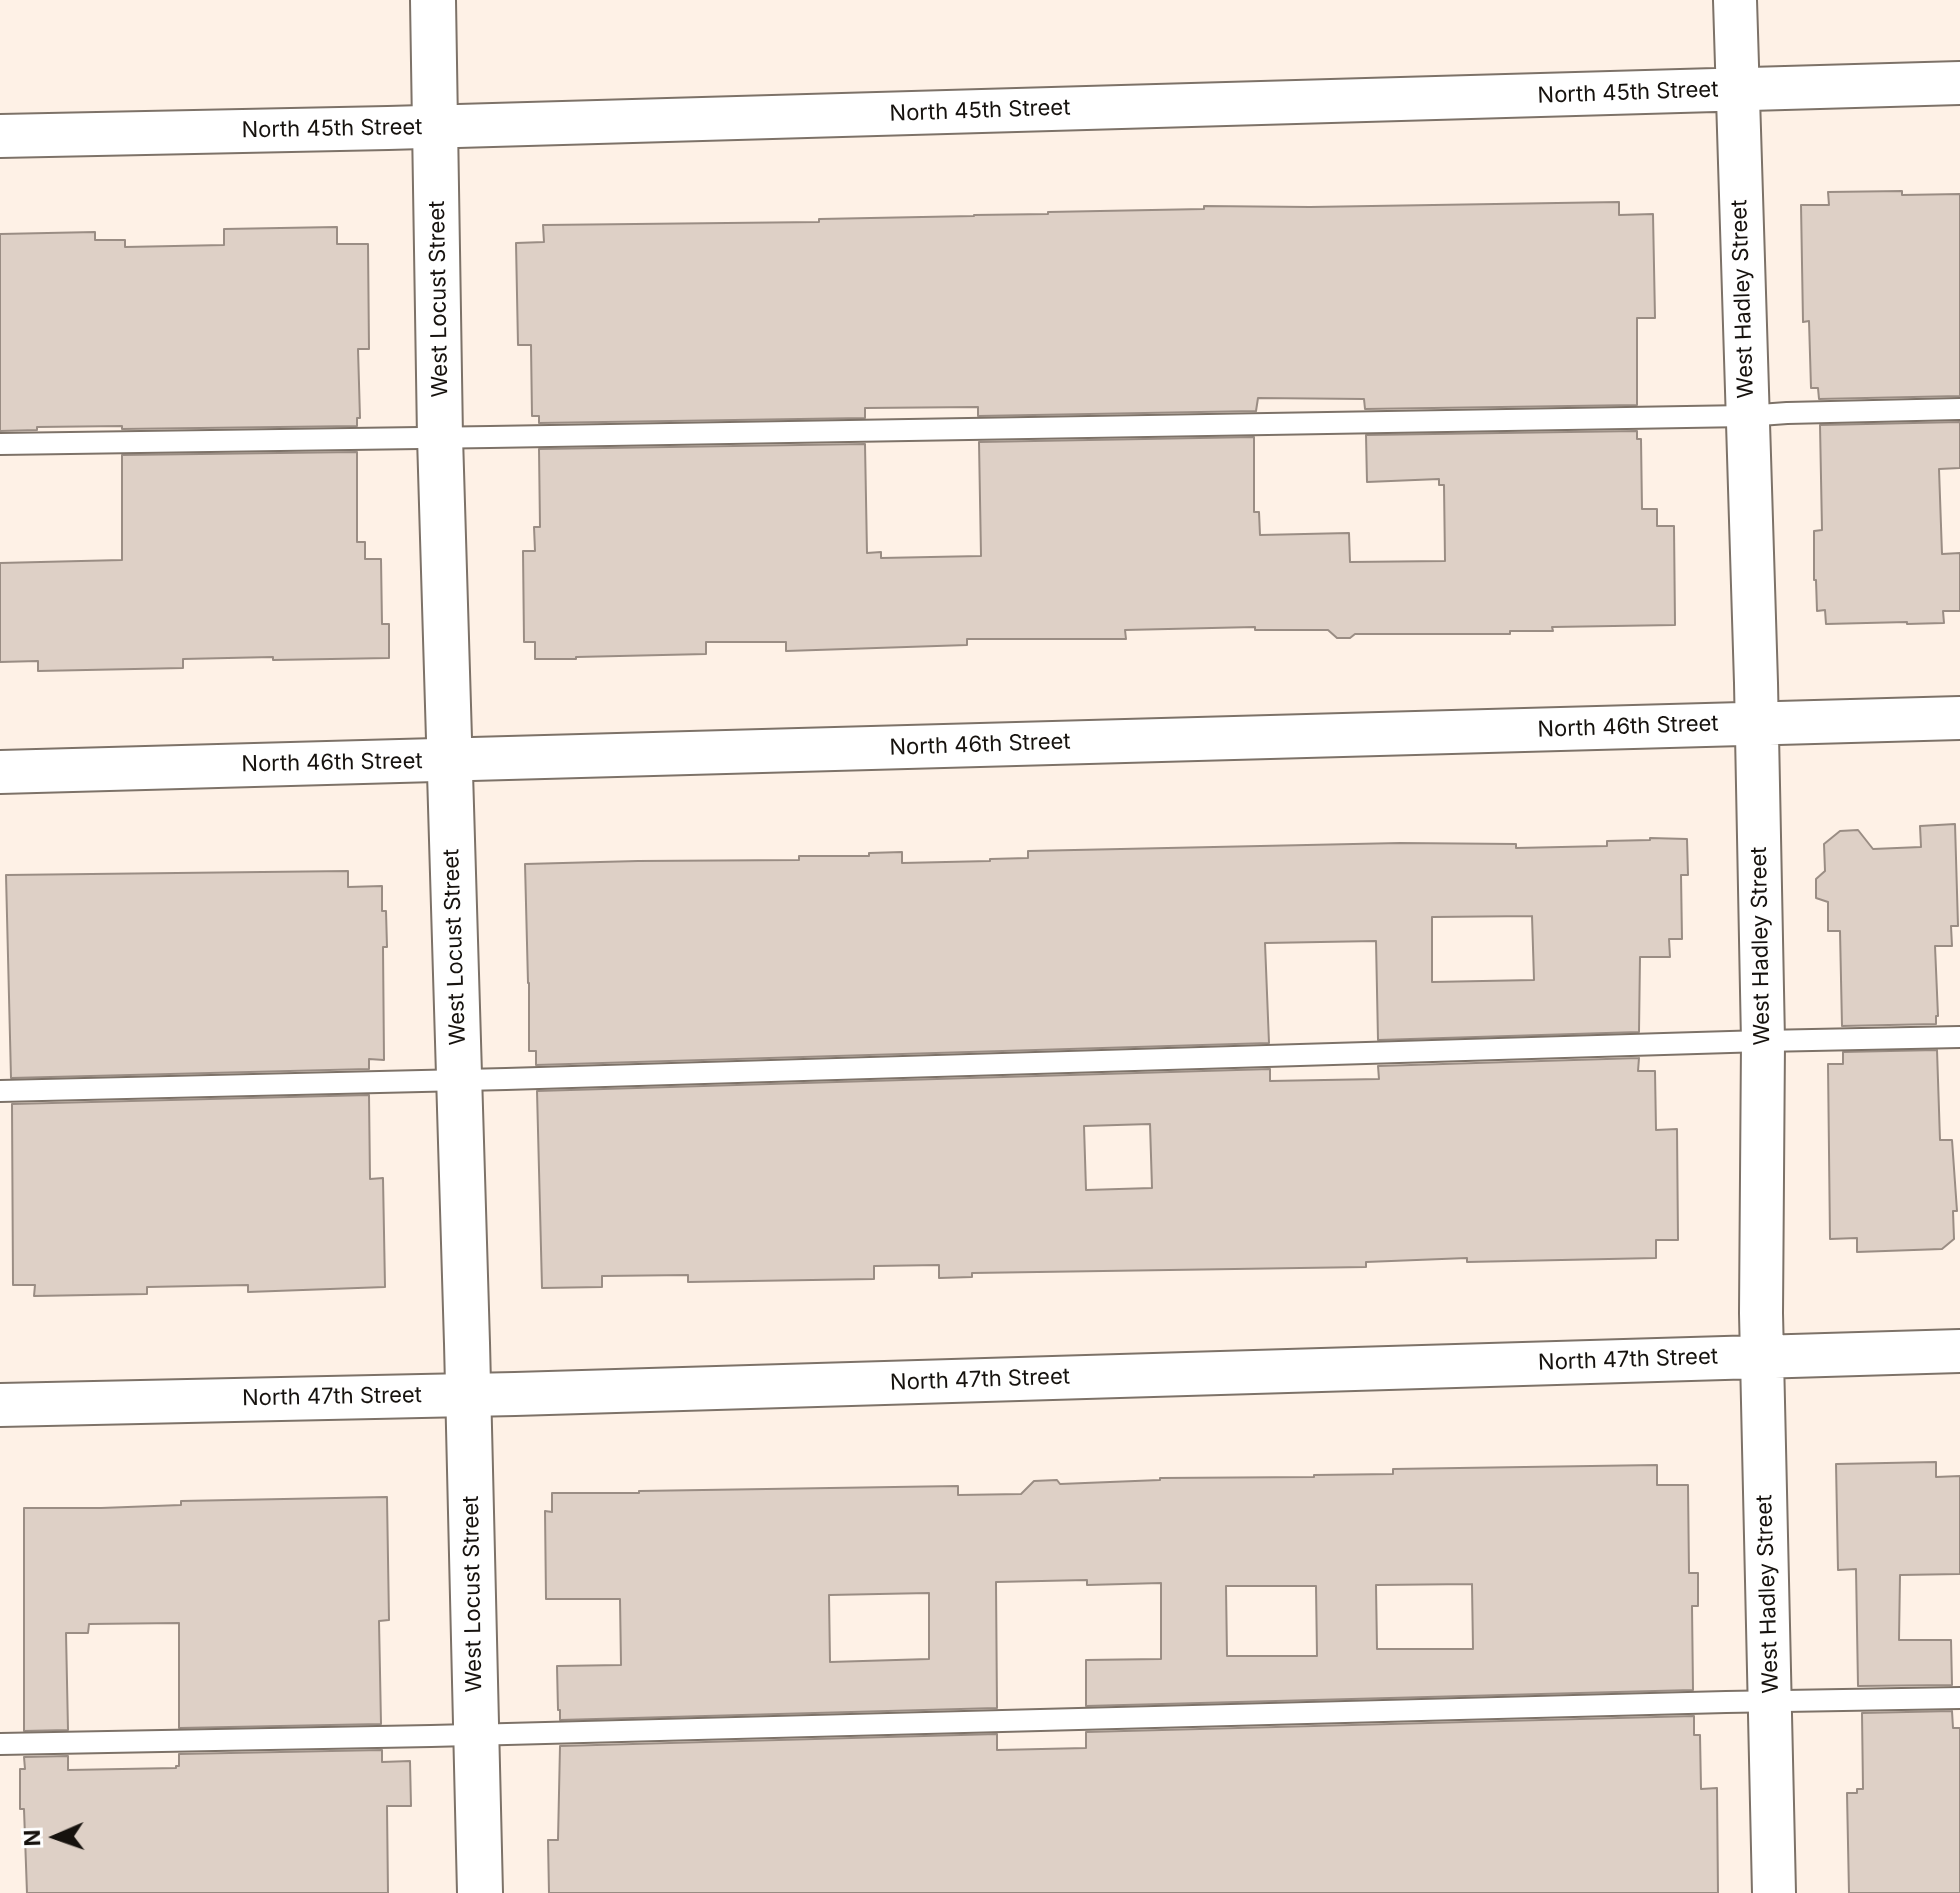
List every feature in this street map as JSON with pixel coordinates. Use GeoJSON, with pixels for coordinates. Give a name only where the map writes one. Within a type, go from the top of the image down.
{"type":"FeatureCollection","features":[{"type":"Feature","properties":{"kind":"street","name":"West Locust Street"},"geometry":{"type":"LineString","coordinates":[[433,0],[440,437],[480,1893]]}},
{"type":"Feature","properties":{"kind":"street","name":"West Hadley Street"},"geometry":{"type":"LineString","coordinates":[[1735,0],[1763,1041],[1762,1355],[1774,1893]]}},
{"type":"Feature","properties":{"kind":"street","name":"North 45th Street"},"geometry":{"type":"LineString","coordinates":[[0,136],[1960,83]]}},
{"type":"Feature","properties":{"kind":"street","name":"North 46th Street"},"geometry":{"type":"LineString","coordinates":[[0,772],[1960,718]]}},
{"type":"Feature","properties":{"kind":"street","name":"North 47th Street"},"geometry":{"type":"LineString","coordinates":[[0,1405],[468,1395],[1960,1351]]}},
{"type":"Feature","properties":{"kind":"lane"},"geometry":{"type":"LineString","coordinates":[[0,444],[1746,416],[1960,409]]}},
{"type":"Feature","properties":{"kind":"lane"},"geometry":{"type":"LineString","coordinates":[[0,1091],[1960,1037]]}},
{"type":"Feature","properties":{"kind":"lane"},"geometry":{"type":"LineString","coordinates":[[0,1744],[1960,1698]]}},
{"type":"Feature","properties":{"kind":"building"},"geometry":{"type":"Polygon","coordinates":[[[1902,191],[1902,195],[1960,194],[1960,396],[1819,399],[1818,388],[1811,388],[1809,321],[1803,322],[1801,205],[1829,205],[1828,192],[1902,191]]]}},
{"type":"Feature","properties":{"kind":"building"},"geometry":{"type":"Polygon","coordinates":[[[1619,202],[1619,215],[1653,214],[1655,318],[1637,318],[1637,405],[1365,409],[1364,399],[1258,398],[1256,411],[978,416],[978,407],[865,408],[865,418],[539,423],[539,416],[532,416],[531,345],[518,345],[516,243],[544,242],[543,225],[819,222],[819,219],[1204,209],[1204,206],[1619,202]]]}},
{"type":"Feature","properties":{"kind":"building"},"geometry":{"type":"Polygon","coordinates":[[[337,227],[337,244],[368,244],[369,349],[358,349],[360,418],[357,418],[357,426],[37,427],[37,430],[0,431],[0,234],[95,232],[95,240],[125,240],[125,247],[224,245],[224,229],[337,227]]]}},
{"type":"Feature","properties":{"kind":"building"},"geometry":{"type":"Polygon","coordinates":[[[1960,422],[1960,468],[1939,469],[1942,554],[1960,553],[1960,611],[1943,611],[1944,623],[1826,624],[1825,610],[1817,611],[1814,580],[1814,531],[1822,530],[1820,425],[1960,422]]]}},
{"type":"Feature","properties":{"kind":"building"},"geometry":{"type":"Polygon","coordinates":[[[1637,431],[1637,439],[1641,439],[1642,509],[1657,509],[1657,526],[1674,526],[1675,625],[1552,627],[1553,631],[1510,631],[1510,634],[1355,634],[1350,638],[1337,638],[1328,630],[1255,630],[1255,627],[1125,630],[1126,639],[967,639],[967,645],[786,651],[786,642],[706,642],[706,654],[576,659],[535,659],[535,642],[524,642],[523,551],[535,551],[534,527],[540,527],[539,449],[865,444],[867,553],[881,552],[881,558],[981,556],[979,442],[1254,437],[1254,512],[1259,512],[1260,535],[1349,533],[1350,562],[1445,561],[1444,485],[1439,485],[1439,479],[1367,482],[1366,435],[1637,431]]]}},
{"type":"Feature","properties":{"kind":"building"},"geometry":{"type":"Polygon","coordinates":[[[357,452],[357,542],[365,542],[365,559],[381,559],[382,624],[389,624],[389,658],[183,659],[183,668],[38,671],[38,661],[0,662],[0,563],[122,560],[122,455],[357,452]]]}},
{"type":"Feature","properties":{"kind":"building"},"geometry":{"type":"Polygon","coordinates":[[[1955,824],[1958,926],[1951,926],[1952,946],[1935,946],[1936,1024],[1842,1026],[1840,931],[1828,931],[1828,902],[1816,898],[1816,879],[1825,871],[1824,844],[1840,831],[1858,830],[1873,849],[1921,847],[1920,826],[1955,824]]]}},
{"type":"Feature","properties":{"kind":"building"},"geometry":{"type":"Polygon","coordinates":[[[1687,839],[1688,875],[1681,875],[1682,939],[1669,939],[1670,957],[1640,957],[1639,1032],[1378,1040],[1376,941],[1265,943],[1269,1043],[536,1065],[536,1051],[529,1051],[525,864],[799,860],[799,856],[869,856],[869,853],[902,852],[902,863],[1028,858],[1028,851],[1400,843],[1516,844],[1516,848],[1607,846],[1607,841],[1687,839]],[[1532,916],[1432,917],[1432,982],[1534,980],[1532,916]]]}},
{"type":"Feature","properties":{"kind":"building"},"geometry":{"type":"Polygon","coordinates":[[[348,871],[348,887],[382,886],[387,947],[383,947],[384,1060],[369,1059],[369,1069],[11,1078],[6,875],[348,871]]]}},
{"type":"Feature","properties":{"kind":"building"},"geometry":{"type":"Polygon","coordinates":[[[1937,1050],[1940,1140],[1952,1140],[1957,1211],[1953,1211],[1954,1239],[1942,1249],[1857,1252],[1857,1238],[1830,1239],[1828,1064],[1843,1064],[1843,1052],[1937,1050]]]}},
{"type":"Feature","properties":{"kind":"building"},"geometry":{"type":"Polygon","coordinates":[[[1639,1058],[1638,1071],[1655,1071],[1656,1130],[1677,1129],[1678,1240],[1656,1240],[1656,1258],[1467,1262],[1467,1258],[1366,1262],[1366,1267],[972,1273],[972,1277],[939,1278],[939,1265],[874,1266],[874,1279],[688,1282],[688,1275],[602,1276],[602,1287],[542,1288],[537,1091],[1270,1069],[1270,1081],[1379,1079],[1378,1066],[1639,1058]],[[1150,1124],[1084,1126],[1086,1190],[1152,1188],[1150,1124]]]}},
{"type":"Feature","properties":{"kind":"building"},"geometry":{"type":"Polygon","coordinates":[[[369,1095],[370,1179],[383,1178],[385,1287],[248,1292],[248,1285],[147,1287],[147,1294],[34,1296],[35,1285],[13,1285],[12,1104],[369,1095]]]}},
{"type":"Feature","properties":{"kind":"building"},"geometry":{"type":"Polygon","coordinates":[[[1936,1462],[1936,1477],[1960,1476],[1960,1574],[1900,1575],[1899,1640],[1951,1640],[1952,1685],[1858,1686],[1856,1569],[1838,1570],[1836,1464],[1936,1462]]]}},
{"type":"Feature","properties":{"kind":"building"},"geometry":{"type":"Polygon","coordinates":[[[1657,1465],[1657,1485],[1688,1485],[1689,1573],[1698,1573],[1698,1606],[1692,1606],[1693,1690],[1086,1706],[1086,1660],[1161,1659],[1161,1583],[1087,1585],[1087,1580],[996,1582],[997,1708],[560,1720],[557,1666],[621,1665],[620,1599],[546,1599],[545,1511],[552,1512],[552,1493],[958,1486],[958,1495],[1021,1494],[1034,1481],[1057,1480],[1060,1484],[1160,1478],[1314,1477],[1393,1474],[1393,1469],[1657,1465]],[[1472,1584],[1376,1585],[1377,1649],[1473,1649],[1472,1584]],[[1226,1586],[1227,1656],[1317,1656],[1316,1586],[1226,1586]],[[929,1593],[829,1595],[830,1662],[929,1659],[929,1593]]]}},
{"type":"Feature","properties":{"kind":"building"},"geometry":{"type":"Polygon","coordinates":[[[387,1497],[389,1620],[379,1621],[381,1724],[179,1728],[179,1623],[89,1624],[88,1633],[66,1633],[68,1730],[24,1731],[24,1508],[387,1497]]]}},
{"type":"Feature","properties":{"kind":"building"},"geometry":{"type":"Polygon","coordinates":[[[1952,1711],[1953,1728],[1960,1728],[1960,1893],[1849,1893],[1847,1793],[1857,1793],[1857,1789],[1863,1789],[1862,1713],[1952,1711]]]}},
{"type":"Feature","properties":{"kind":"building"},"geometry":{"type":"Polygon","coordinates":[[[1694,1716],[1694,1735],[1700,1735],[1701,1789],[1717,1788],[1718,1893],[549,1893],[548,1840],[558,1840],[560,1746],[997,1734],[997,1750],[1086,1748],[1086,1732],[1694,1716]]]}},
{"type":"Feature","properties":{"kind":"building"},"geometry":{"type":"Polygon","coordinates":[[[382,1750],[382,1762],[410,1761],[411,1806],[387,1806],[388,1893],[27,1893],[24,1809],[20,1809],[20,1769],[25,1769],[24,1757],[68,1756],[68,1770],[176,1768],[179,1766],[179,1754],[382,1750]]]}}]}
